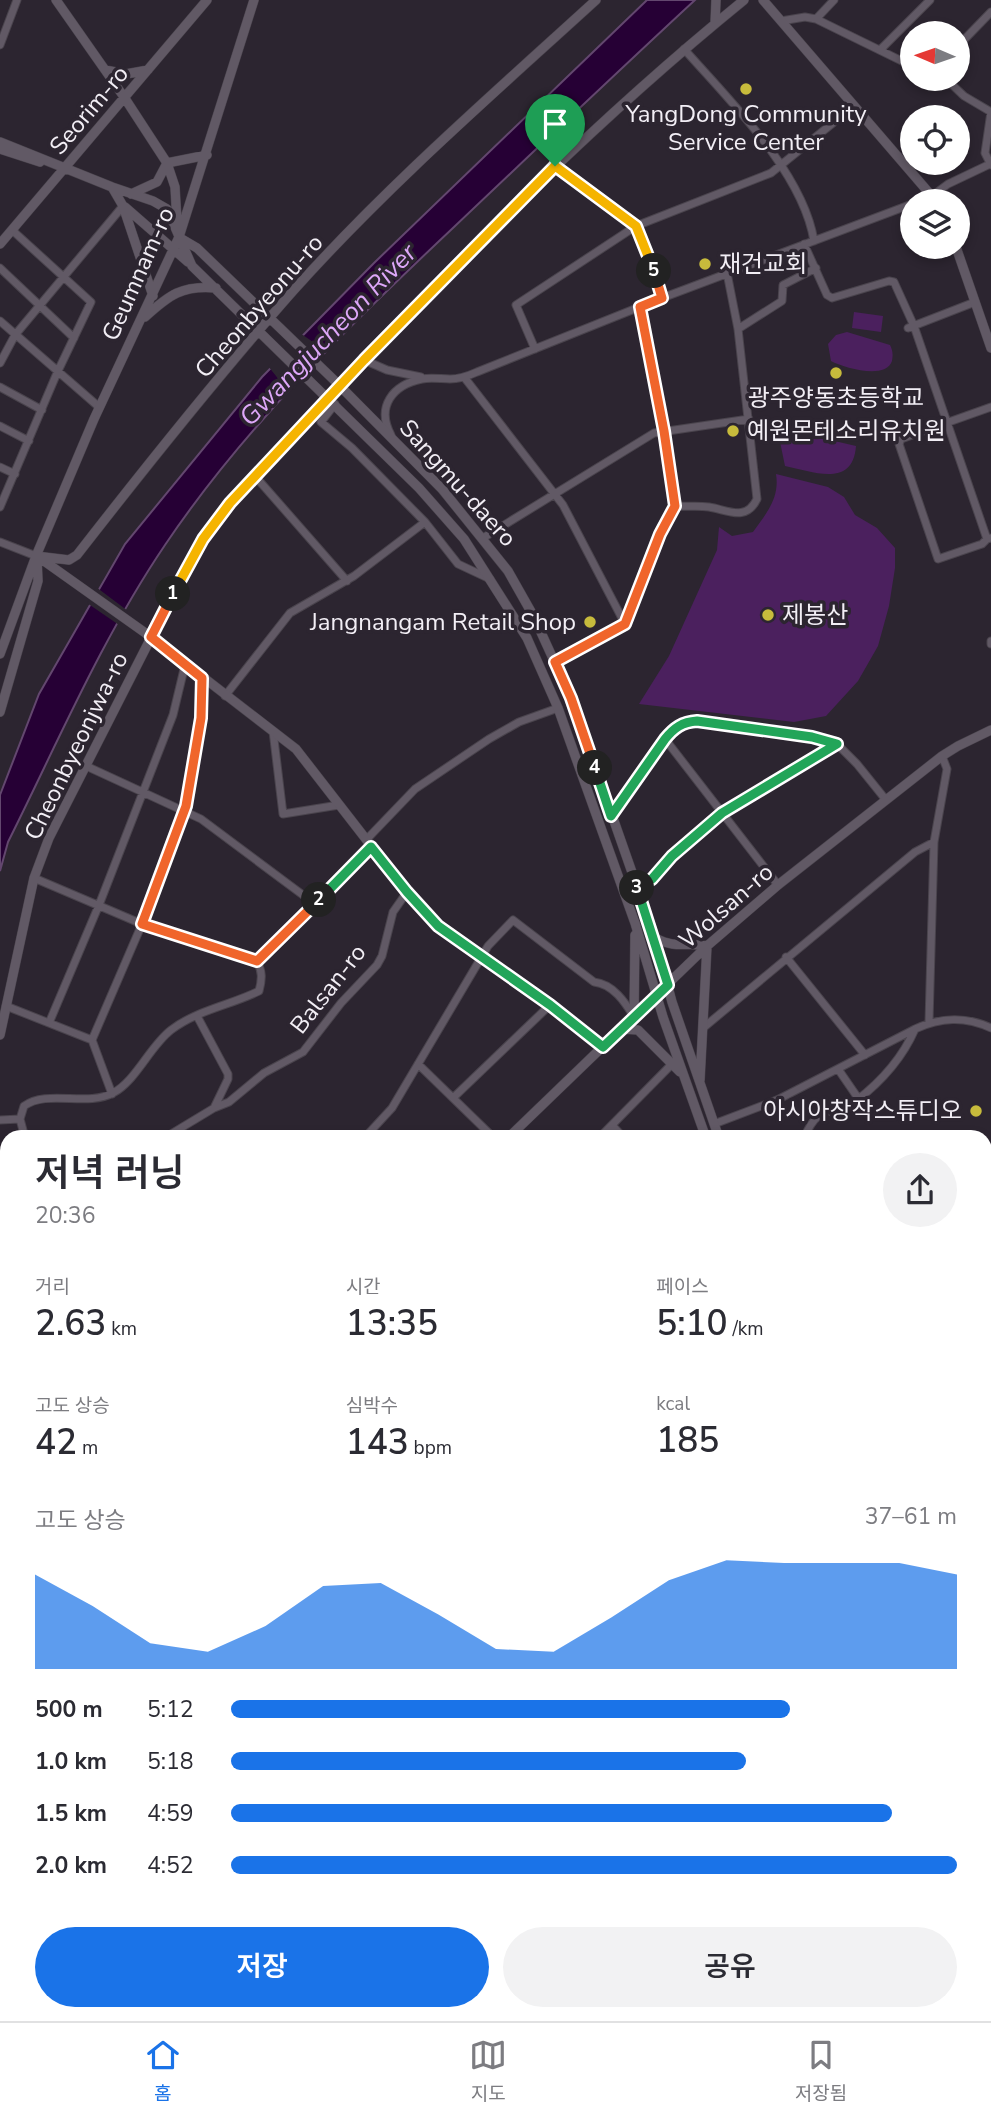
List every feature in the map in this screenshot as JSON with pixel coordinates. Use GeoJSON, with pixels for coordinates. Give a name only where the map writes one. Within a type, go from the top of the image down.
{"type":"FeatureCollection","features":[{"type":"Feature","properties":{"kind":"street"},"geometry":{"type":"LineString","coordinates":[[0,45],[17,0]]}},
{"type":"Feature","properties":{"kind":"street"},"geometry":{"type":"LineString","coordinates":[[56,0],[167,163],[175,187],[178,237]]}},
{"type":"Feature","properties":{"kind":"street","name":"Seorim-ro"},"geometry":{"type":"LineString","coordinates":[[0,244],[207,0]]}},
{"type":"Feature","properties":{"kind":"street","name":"Geumnam-ro"},"geometry":{"type":"LineString","coordinates":[[36,556],[99,407],[173,250],[207,155],[254,0]]}},
{"type":"Feature","properties":{"kind":"street","name":"Cheonbyeonu-ro"},"geometry":{"type":"LineString","coordinates":[[36,556],[69,560],[77,555],[259,332],[330,252],[436,146],[596,0]]}},
{"type":"Feature","properties":{"kind":"street"},"geometry":{"type":"LineString","coordinates":[[715,24],[716,0]]}},
{"type":"Feature","properties":{"kind":"street","name":"Cheonbyeonjwa-ro"},"geometry":{"type":"LineString","coordinates":[[0,1035],[34,878],[49,838],[203,539],[230,503],[328,398],[337,383],[364,360],[555,166],[684,49],[744,0]]}},
{"type":"Feature","properties":{"kind":"street"},"geometry":{"type":"LineString","coordinates":[[763,0],[925,189]]}},
{"type":"Feature","properties":{"kind":"street"},"geometry":{"type":"LineString","coordinates":[[816,19],[834,0]]}},
{"type":"Feature","properties":{"kind":"street"},"geometry":{"type":"LineString","coordinates":[[880,50],[930,0]]}},
{"type":"Feature","properties":{"kind":"street"},"geometry":{"type":"LineString","coordinates":[[970,34],[991,12]]}},
{"type":"Feature","properties":{"kind":"street"},"geometry":{"type":"LineString","coordinates":[[0,16],[9,19]]}},
{"type":"Feature","properties":{"kind":"street"},"geometry":{"type":"LineString","coordinates":[[781,21],[805,17],[816,19],[900,60]]}},
{"type":"Feature","properties":{"kind":"street"},"geometry":{"type":"LineString","coordinates":[[684,49],[749,122],[781,167],[802,202],[811,224],[814,241]]}},
{"type":"Feature","properties":{"kind":"street"},"geometry":{"type":"LineString","coordinates":[[106,70],[126,74],[148,70]]}},
{"type":"Feature","properties":{"kind":"street"},"geometry":{"type":"LineString","coordinates":[[943,189],[948,184],[990,165],[985,153],[991,112],[959,91]]}},
{"type":"Feature","properties":{"kind":"street"},"geometry":{"type":"LineString","coordinates":[[535,349],[516,305],[636,226],[759,179],[781,167],[854,106]]}},
{"type":"Feature","properties":{"kind":"street"},"geometry":{"type":"LineString","coordinates":[[0,142],[153,201],[167,209],[192,265]]}},
{"type":"Feature","properties":{"kind":"street"},"geometry":{"type":"LineString","coordinates":[[0,149],[30,160],[65,167]]}},
{"type":"Feature","properties":{"kind":"street"},"geometry":{"type":"LineString","coordinates":[[167,163],[207,155]]}},
{"type":"Feature","properties":{"kind":"street"},"geometry":{"type":"LineString","coordinates":[[131,194],[157,182],[167,163]]}},
{"type":"Feature","properties":{"kind":"street"},"geometry":{"type":"LineString","coordinates":[[555,166],[636,226],[661,289],[662,298]]}},
{"type":"Feature","properties":{"kind":"street"},"geometry":{"type":"LineString","coordinates":[[112,187],[124,206],[152,296]]}},
{"type":"Feature","properties":{"kind":"street"},"geometry":{"type":"LineString","coordinates":[[124,206],[192,265],[259,332]]}},
{"type":"Feature","properties":{"kind":"street"},"geometry":{"type":"LineString","coordinates":[[0,363],[3,351],[15,335],[124,206]]}},
{"type":"Feature","properties":{"kind":"street"},"geometry":{"type":"LineString","coordinates":[[364,360],[387,370],[425,378],[464,377],[662,298],[900,209]]}},
{"type":"Feature","properties":{"kind":"street"},"geometry":{"type":"LineString","coordinates":[[0,507],[57,373],[91,302],[62,279],[12,230]]}},
{"type":"Feature","properties":{"kind":"street"},"geometry":{"type":"LineString","coordinates":[[178,237],[197,248],[270,319]]}},
{"type":"Feature","properties":{"kind":"street"},"geometry":{"type":"LineString","coordinates":[[804,244],[827,295],[832,298],[889,281],[894,282],[946,423],[989,538],[982,544],[939,559],[899,444],[901,439],[946,423],[991,407]]}},
{"type":"Feature","properties":{"kind":"street"},"geometry":{"type":"LineString","coordinates":[[961,259],[991,348]]}},
{"type":"Feature","properties":{"kind":"street"},"geometry":{"type":"LineString","coordinates":[[0,268],[74,338]]}},
{"type":"Feature","properties":{"kind":"street"},"geometry":{"type":"LineString","coordinates":[[738,329],[782,302],[783,285],[816,268]]}},
{"type":"Feature","properties":{"kind":"street"},"geometry":{"type":"LineString","coordinates":[[675,506],[707,507],[739,514],[753,507],[758,494],[738,329],[727,273]]}},
{"type":"Feature","properties":{"kind":"street"},"geometry":{"type":"LineString","coordinates":[[141,321],[171,295],[191,288],[216,288]]}},
{"type":"Feature","properties":{"kind":"street"},"geometry":{"type":"LineString","coordinates":[[911,327],[975,302]]}},
{"type":"Feature","properties":{"kind":"street"},"geometry":{"type":"LineString","coordinates":[[555,662],[625,624],[660,534],[675,506],[664,431],[640,307]]}},
{"type":"Feature","properties":{"kind":"street","name":"Sangmu-daero"},"geometry":{"type":"LineString","coordinates":[[270,319],[442,489],[508,571],[534,617],[571,698],[655,938],[699,1085],[716,1130]]}},
{"type":"Feature","properties":{"kind":"street"},"geometry":{"type":"LineString","coordinates":[[0,321],[99,407]]}},
{"type":"Feature","properties":{"kind":"street","name":"Sangmu-daero"},"geometry":{"type":"LineString","coordinates":[[259,332],[419,488],[464,539],[527,638],[558,708],[635,923],[656,997],[703,1130]]}},
{"type":"Feature","properties":{"kind":"street"},"geometry":{"type":"LineString","coordinates":[[464,377],[569,515],[625,624]]}},
{"type":"Feature","properties":{"kind":"street"},"geometry":{"type":"LineString","coordinates":[[395,442],[384,421],[388,402],[402,386],[425,378]]}},
{"type":"Feature","properties":{"kind":"street"},"geometry":{"type":"LineString","coordinates":[[0,387],[42,410]]}},
{"type":"Feature","properties":{"kind":"street"},"geometry":{"type":"LineString","coordinates":[[328,398],[321,422],[352,448],[425,522],[458,564],[492,580]]}},
{"type":"Feature","properties":{"kind":"street"},"geometry":{"type":"LineString","coordinates":[[483,538],[654,432],[749,419]]}},
{"type":"Feature","properties":{"kind":"street"},"geometry":{"type":"LineString","coordinates":[[0,426],[29,441]]}},
{"type":"Feature","properties":{"kind":"street"},"geometry":{"type":"LineString","coordinates":[[0,467],[15,474]]}},
{"type":"Feature","properties":{"kind":"street"},"geometry":{"type":"LineString","coordinates":[[255,476],[347,581]]}},
{"type":"Feature","properties":{"kind":"street"},"geometry":{"type":"LineString","coordinates":[[225,696],[290,613],[347,581],[425,522]]}},
{"type":"Feature","properties":{"kind":"street"},"geometry":{"type":"LineString","coordinates":[[0,542],[36,556],[151,637],[296,749],[407,892],[438,926],[550,1005],[603,1047]]}},
{"type":"Feature","properties":{"kind":"street"},"geometry":{"type":"LineString","coordinates":[[0,654],[36,556]]}},
{"type":"Feature","properties":{"kind":"street"},"geometry":{"type":"LineString","coordinates":[[0,712],[38,581],[36,556]]}},
{"type":"Feature","properties":{"kind":"street"},"geometry":{"type":"LineString","coordinates":[[50,1023],[144,793],[173,715],[185,665]]}},
{"type":"Feature","properties":{"kind":"street"},"geometry":{"type":"LineString","coordinates":[[112,1094],[92,1040],[142,924],[184,811],[201,718],[202,678]]}},
{"type":"Feature","properties":{"kind":"street"},"geometry":{"type":"LineString","coordinates":[[257,961],[314,904],[415,789],[519,722],[558,708]]}},
{"type":"Feature","properties":{"kind":"street"},"geometry":{"type":"LineString","coordinates":[[611,816],[673,729],[686,722],[697,721],[812,737],[837,744],[886,800]]}},
{"type":"Feature","properties":{"kind":"street"},"geometry":{"type":"LineString","coordinates":[[273,731],[283,814],[339,805]]}},
{"type":"Feature","properties":{"kind":"street","name":"Wolsan-ro"},"geometry":{"type":"LineString","coordinates":[[516,1130],[707,946],[778,885],[942,757],[958,746],[991,733]]}},
{"type":"Feature","properties":{"kind":"street"},"geometry":{"type":"LineString","coordinates":[[665,739],[778,885]]}},
{"type":"Feature","properties":{"kind":"street"},"geometry":{"type":"LineString","coordinates":[[637,888],[652,879],[672,856],[722,813],[837,744]]}},
{"type":"Feature","properties":{"kind":"street"},"geometry":{"type":"LineString","coordinates":[[929,1022],[934,842],[947,769],[942,757]]}},
{"type":"Feature","properties":{"kind":"street"},"geometry":{"type":"LineString","coordinates":[[86,766],[201,819],[314,904]]}},
{"type":"Feature","properties":{"kind":"street"},"geometry":{"type":"LineString","coordinates":[[703,1028],[915,852],[934,842]]}},
{"type":"Feature","properties":{"kind":"street"},"geometry":{"type":"LineString","coordinates":[[23,1130],[20,1119],[24,1106],[37,1100],[93,1099],[112,1094],[123,1086],[169,1031],[197,1016],[259,991],[262,979],[257,961],[142,924],[34,878]]}},
{"type":"Feature","properties":{"kind":"street","name":"Balsan-ro"},"geometry":{"type":"LineString","coordinates":[[179,1130],[229,1102],[264,1073],[303,1052],[341,1003],[377,965],[382,956],[393,912],[407,892]]}},
{"type":"Feature","properties":{"kind":"street"},"geometry":{"type":"LineString","coordinates":[[374,1130],[392,1108],[488,946],[513,920],[594,982],[602,983],[623,999],[634,1018]]}},
{"type":"Feature","properties":{"kind":"street"},"geometry":{"type":"LineString","coordinates":[[634,1018],[635,923]]}},
{"type":"Feature","properties":{"kind":"street"},"geometry":{"type":"LineString","coordinates":[[655,938],[669,945],[707,946],[699,1085]]}},
{"type":"Feature","properties":{"kind":"street"},"geometry":{"type":"LineString","coordinates":[[786,957],[865,1055]]}},
{"type":"Feature","properties":{"kind":"street"},"geometry":{"type":"LineString","coordinates":[[453,1097],[550,1005]]}},
{"type":"Feature","properties":{"kind":"street"},"geometry":{"type":"LineString","coordinates":[[6,1006],[92,1040]]}},
{"type":"Feature","properties":{"kind":"street"},"geometry":{"type":"LineString","coordinates":[[197,1016],[228,1074],[214,1108]]}},
{"type":"Feature","properties":{"kind":"street"},"geometry":{"type":"LineString","coordinates":[[714,1124],[777,1100],[929,1022],[973,1020],[991,1028]]}},
{"type":"Feature","properties":{"kind":"street"},"geometry":{"type":"LineString","coordinates":[[622,1029],[638,1030],[683,1075]]}},
{"type":"Feature","properties":{"kind":"street"},"geometry":{"type":"LineString","coordinates":[[807,1130],[820,1114],[853,1103],[876,1085],[905,1052],[915,1029]]}},
{"type":"Feature","properties":{"kind":"street"},"geometry":{"type":"LineString","coordinates":[[607,1130],[672,1064]]}},
{"type":"Feature","properties":{"kind":"street"},"geometry":{"type":"LineString","coordinates":[[418,1065],[486,1130]]}},
{"type":"Feature","properties":{"kind":"street"},"geometry":{"type":"LineString","coordinates":[[838,1069],[858,1098]]}},
{"type":"Feature","properties":{"kind":"street"},"geometry":{"type":"LineString","coordinates":[[0,1120],[20,1119]]}},
{"type":"Feature","properties":{"kind":"street"},"geometry":{"type":"LineString","coordinates":[[612,1125],[617,1130]]}},
{"type":"Feature","properties":{"kind":"shaded area"},"geometry":{"type":"Polygon","coordinates":[[[854,312],[883,316],[881,332],[852,328],[854,312]]]}},
{"type":"Feature","properties":{"kind":"shaded area"},"geometry":{"type":"Polygon","coordinates":[[[847,332],[890,345],[893,357],[888,367],[864,371],[831,361],[828,344],[836,335],[847,332]]]}},
{"type":"Feature","properties":{"kind":"shaded area"},"geometry":{"type":"Polygon","coordinates":[[[800,433],[856,446],[848,468],[830,474],[785,466],[779,437],[794,442],[800,433]]]}},
{"type":"Feature","properties":{"kind":"shaded area"},"geometry":{"type":"Polygon","coordinates":[[[776,474],[828,487],[844,497],[855,515],[877,528],[895,548],[889,606],[878,646],[858,681],[826,716],[794,722],[639,704],[669,656],[717,550],[719,527],[732,536],[753,532],[774,498],[776,474]]]}},
{"type":"Feature","properties":{"kind":"water","name":"Gwangjucheon River"},"geometry":{"type":"Polygon","coordinates":[[[647,0],[695,0],[338,339],[264,418],[196,501],[142,580],[101,653],[8,842],[0,871],[0,795],[39,694],[125,544],[262,377],[374,263],[647,0]]]}},
{"type":"Feature","properties":{"kind":"pier"},"geometry":{"type":"Polygon","coordinates":[[[300,333],[316,344],[325,357],[294,390],[280,381],[268,366],[300,333]]]}},
{"type":"Feature","properties":{"kind":"pier"},"geometry":{"type":"Polygon","coordinates":[[[96,587],[128,611],[119,625],[87,603],[96,587]]]}},
{"type":"Feature","properties":{"kind":"place","name":"YangDong Community Service Center"},"geometry":{"type":"Point","coordinates":[746,89]}},
{"type":"Feature","properties":{"kind":"place","name":"재건교회"},"geometry":{"type":"Point","coordinates":[705,264]}},
{"type":"Feature","properties":{"kind":"place","name":"광주양동초등학교"},"geometry":{"type":"Point","coordinates":[836,373]}},
{"type":"Feature","properties":{"kind":"place","name":"예원몬테소리유치원"},"geometry":{"type":"Point","coordinates":[733,431]}},
{"type":"Feature","properties":{"kind":"place","name":"제봉산"},"geometry":{"type":"Point","coordinates":[768,615]}},
{"type":"Feature","properties":{"kind":"place","name":"Jangnangam Retail Shop"},"geometry":{"type":"Point","coordinates":[590,622]}},
{"type":"Feature","properties":{"kind":"place","name":"아시아창작스튜디오"},"geometry":{"type":"Point","coordinates":[976,1111]}},
{"type":"Feature","properties":{"kind":"route"},"geometry":{"type":"LineString","coordinates":[[555,166],[636,226],[661,289],[662,298],[640,307],[675,496],[674,510],[660,534],[625,624],[555,662],[571,698],[611,816],[665,739],[673,729],[686,722],[697,721],[812,737],[837,744],[722,813],[672,856],[652,879],[637,888],[668,985],[603,1047],[550,1005],[438,926],[371,847],[257,961],[142,924],[186,806],[201,718],[202,678],[151,637],[188,565],[213,524],[230,503],[364,360],[555,166]]}}]}
